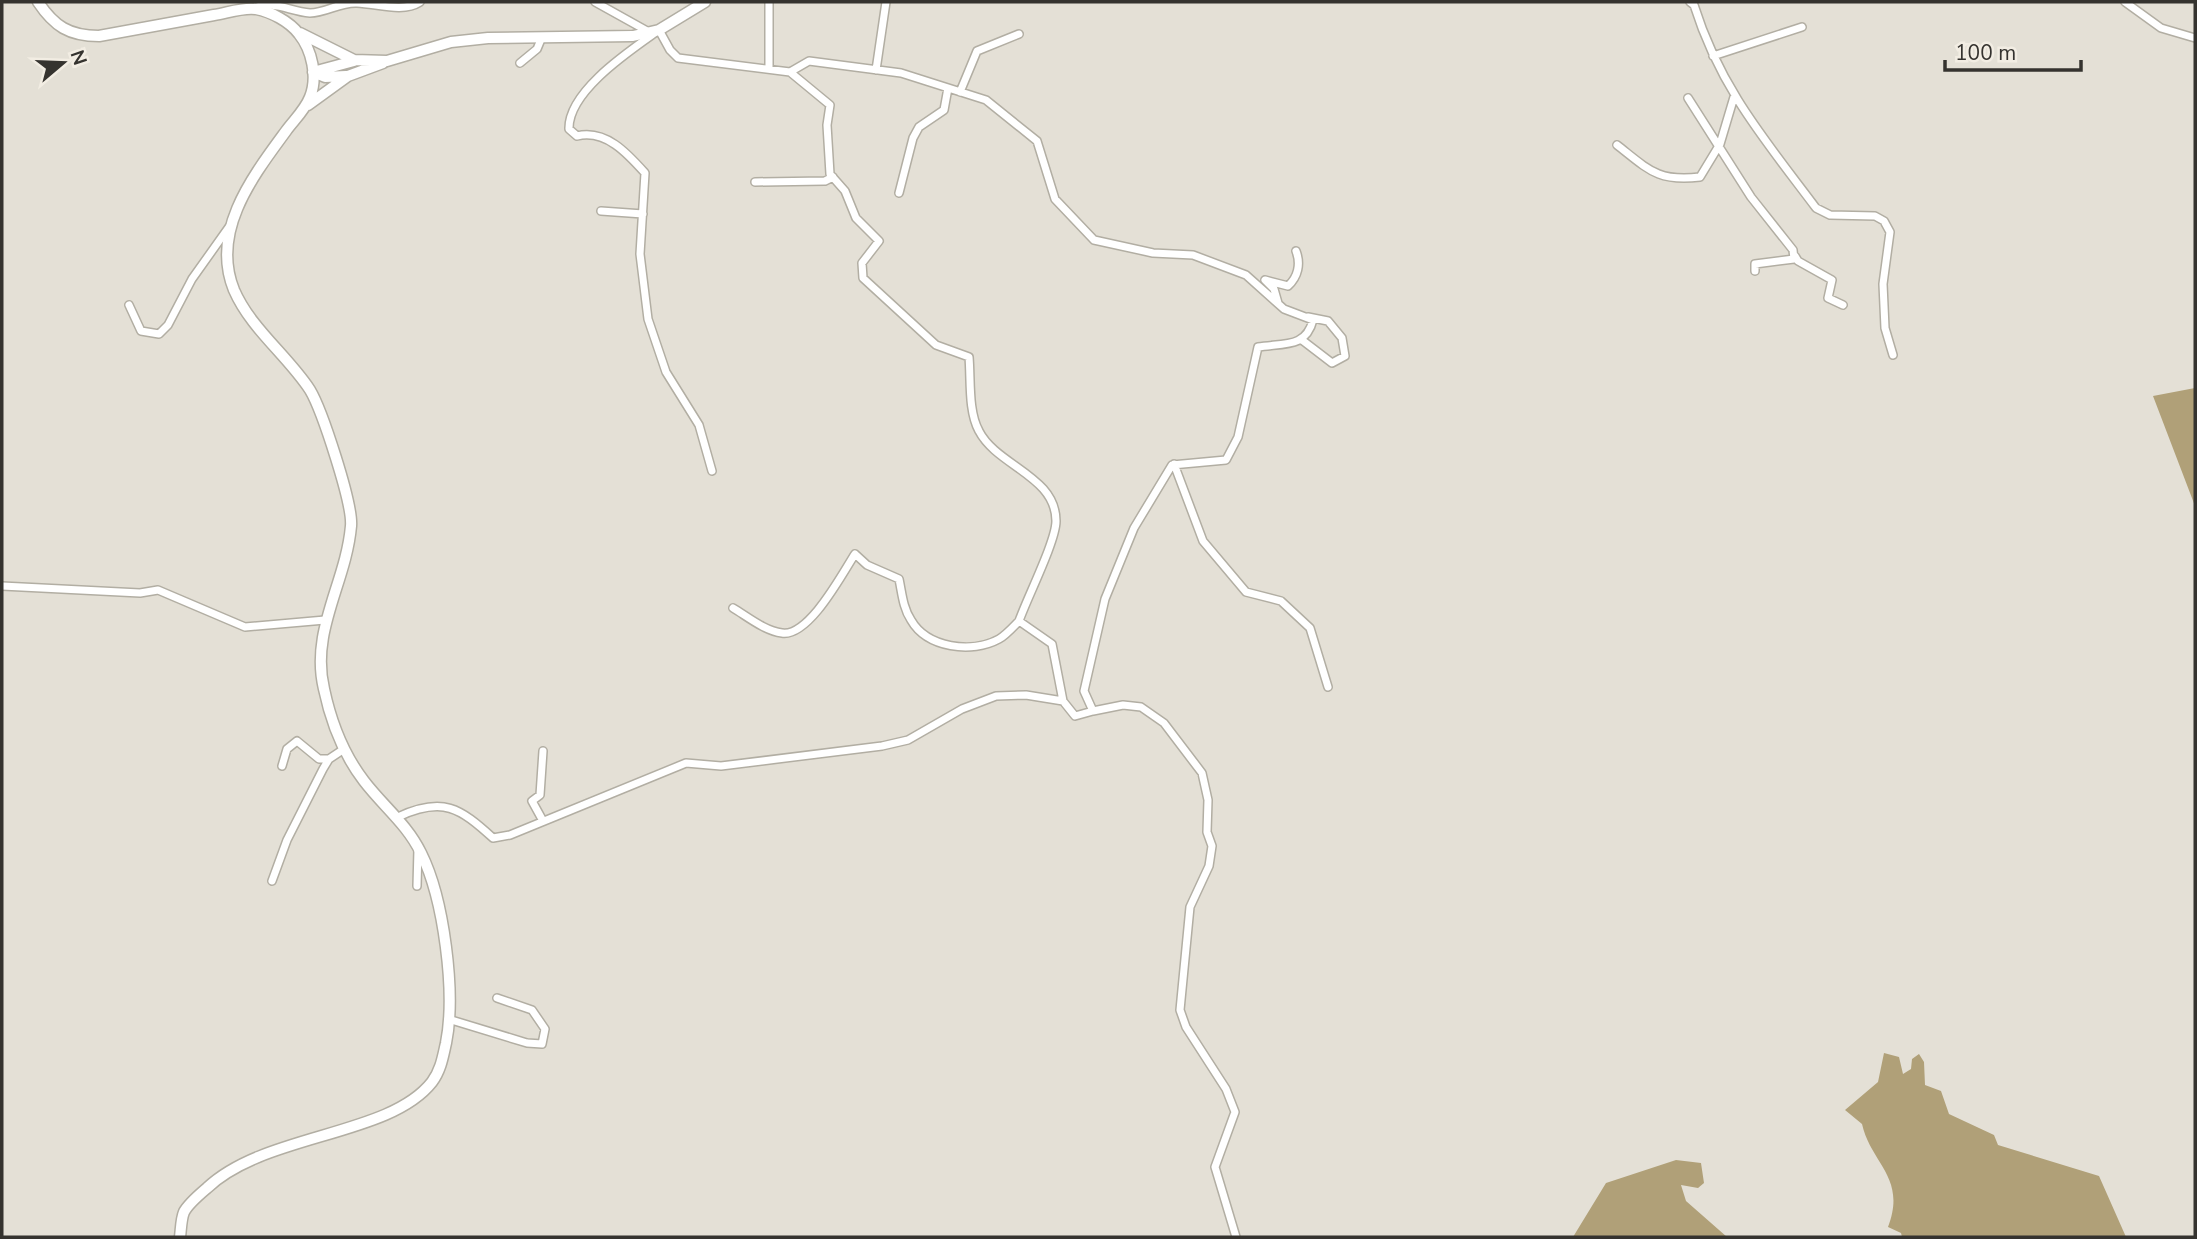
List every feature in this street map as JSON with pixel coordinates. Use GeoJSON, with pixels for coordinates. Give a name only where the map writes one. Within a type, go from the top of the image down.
{"type":"FeatureCollection","features":[{"type":"Feature","properties":{"kind":"main road"},"geometry":{"type":"LineString","coordinates":[[38,2],[49,19],[64,30],[81,36],[99,36],[253,8],[286,22],[296,31],[354,61]]}},
{"type":"Feature","properties":{"kind":"main road"},"geometry":{"type":"LineString","coordinates":[[305,107],[348,76],[451,42],[542,37],[612,37],[654,31],[705,2]]}},
{"type":"Feature","properties":{"kind":"main road"},"geometry":{"type":"LineString","coordinates":[[180,1237],[184,1212],[222,1174],[251,1159],[394,1111],[421,1092],[432,1081],[441,1065],[448,1019],[449,989],[436,896],[418,848],[398,817],[363,780],[344,749],[324,690],[319,662],[320,638],[352,523],[342,482],[310,391],[239,301],[228,272],[225,253],[232,224],[249,182],[305,107],[312,91],[313,72],[307,49],[296,31]]}},
{"type":"Feature","properties":{"kind":"main road"},"geometry":{"type":"LineString","coordinates":[[313,72],[354,61],[387,61]]}},
{"type":"Feature","properties":{"kind":"main road"},"geometry":{"type":"LineString","coordinates":[[313,72],[331,77],[348,76]]}},
{"type":"Feature","properties":{"kind":"street"},"geometry":{"type":"LineString","coordinates":[[253,8],[262,3],[279,3],[310,13],[341,3],[410,8],[420,2]]}},
{"type":"Feature","properties":{"kind":"street"},"geometry":{"type":"LineString","coordinates":[[595,2],[654,31],[670,50],[682,59],[790,72],[831,107],[827,125],[832,177],[845,191],[856,218],[879,241],[862,263],[863,278],[936,345],[969,358],[973,410],[980,434],[995,452],[1041,486],[1048,495],[1056,520],[1053,540],[1019,621],[1001,638],[989,644],[971,647],[931,639],[920,633],[905,609],[899,579],[867,565],[855,554],[813,616],[793,632],[783,633],[759,624],[733,608]]}},
{"type":"Feature","properties":{"kind":"street"},"geometry":{"type":"LineString","coordinates":[[769,2],[769,69]]}},
{"type":"Feature","properties":{"kind":"street"},"geometry":{"type":"LineString","coordinates":[[876,69],[886,2]]}},
{"type":"Feature","properties":{"kind":"street"},"geometry":{"type":"LineString","coordinates":[[2125,2],[2161,28],[2195,38]]}},
{"type":"Feature","properties":{"kind":"street"},"geometry":{"type":"LineString","coordinates":[[1694,3],[1713,56],[1734,97],[1816,208],[1830,215],[1867,214],[1884,221],[1890,232],[1884,284],[1885,328],[1893,355]]}},
{"type":"Feature","properties":{"kind":"street"},"geometry":{"type":"LineString","coordinates":[[1713,56],[1802,27]]}},
{"type":"Feature","properties":{"kind":"street"},"geometry":{"type":"LineString","coordinates":[[654,31],[585,91],[569,119],[569,129],[577,136],[590,133],[622,147],[645,173],[640,254],[648,319],[666,372],[699,425],[712,471]]}},
{"type":"Feature","properties":{"kind":"street"},"geometry":{"type":"LineString","coordinates":[[960,92],[977,51],[1019,34]]}},
{"type":"Feature","properties":{"kind":"street"},"geometry":{"type":"LineString","coordinates":[[520,63],[537,49],[542,37]]}},
{"type":"Feature","properties":{"kind":"street"},"geometry":{"type":"LineString","coordinates":[[790,72],[809,61],[876,69],[901,73],[986,100],[1037,141],[1055,200],[1094,240],[1153,253],[1193,255],[1246,275],[1278,304],[1313,320],[1309,334],[1302,340],[1258,347],[1238,438],[1226,460],[1174,464],[1161,479],[1134,528],[1105,599],[1084,691],[1093,711]]}},
{"type":"Feature","properties":{"kind":"street"},"geometry":{"type":"LineString","coordinates":[[899,193],[913,138],[919,127],[944,110],[947,88]]}},
{"type":"Feature","properties":{"kind":"street"},"geometry":{"type":"LineString","coordinates":[[1618,145],[1655,173],[1671,179],[1700,177],[1720,144],[1734,97]]}},
{"type":"Feature","properties":{"kind":"street"},"geometry":{"type":"LineString","coordinates":[[1688,98],[1720,144],[1751,197],[1798,261],[1832,280],[1828,298],[1843,305]]}},
{"type":"Feature","properties":{"kind":"street"},"geometry":{"type":"LineString","coordinates":[[755,182],[825,181],[832,177]]}},
{"type":"Feature","properties":{"kind":"street"},"geometry":{"type":"LineString","coordinates":[[601,211],[643,214]]}},
{"type":"Feature","properties":{"kind":"street"},"geometry":{"type":"LineString","coordinates":[[130,305],[141,331],[159,334],[168,325],[192,279],[232,224]]}},
{"type":"Feature","properties":{"kind":"street"},"geometry":{"type":"LineString","coordinates":[[1278,304],[1274,289],[1265,280],[1288,286],[1298,269],[1296,251]]}},
{"type":"Feature","properties":{"kind":"street"},"geometry":{"type":"LineString","coordinates":[[1755,271],[1755,264],[1789,261],[1795,256]]}},
{"type":"Feature","properties":{"kind":"street"},"geometry":{"type":"LineString","coordinates":[[1302,340],[1332,363],[1345,356],[1342,338],[1328,321],[1307,317]]}},
{"type":"Feature","properties":{"kind":"street"},"geometry":{"type":"LineString","coordinates":[[1174,464],[1203,541],[1246,592],[1281,601],[1310,628],[1328,687]]}},
{"type":"Feature","properties":{"kind":"street"},"geometry":{"type":"LineString","coordinates":[[2,586],[140,593],[159,590],[245,627],[326,620]]}},
{"type":"Feature","properties":{"kind":"street"},"geometry":{"type":"LineString","coordinates":[[1019,621],[1052,643],[1063,701],[1075,716],[1123,705],[1141,707],[1164,723],[1202,773],[1208,800],[1207,832],[1212,846],[1209,866],[1198,895],[1190,907],[1180,1010],[1186,1027],[1226,1089],[1235,1112],[1215,1167],[1236,1237]]}},
{"type":"Feature","properties":{"kind":"street"},"geometry":{"type":"LineString","coordinates":[[398,817],[426,807],[459,809],[493,838],[687,764],[721,766],[882,746],[908,740],[962,709],[996,696],[1026,695],[1063,701]]}},
{"type":"Feature","properties":{"kind":"street"},"geometry":{"type":"LineString","coordinates":[[282,766],[288,749],[297,741],[319,759],[329,759]]}},
{"type":"Feature","properties":{"kind":"street"},"geometry":{"type":"LineString","coordinates":[[272,881],[287,840],[329,759],[344,749]]}},
{"type":"Feature","properties":{"kind":"street"},"geometry":{"type":"LineString","coordinates":[[543,751],[540,795],[533,801],[543,821]]}},
{"type":"Feature","properties":{"kind":"street"},"geometry":{"type":"LineString","coordinates":[[417,886],[418,848]]}},
{"type":"Feature","properties":{"kind":"street"},"geometry":{"type":"LineString","coordinates":[[448,1019],[542,1044],[545,1029],[532,1010],[497,998]]}},
{"type":"Feature","properties":{"kind":"shaded area"},"geometry":{"type":"Polygon","coordinates":[[[2195,388],[2195,506],[2153,396],[2195,388]]]}},
{"type":"Feature","properties":{"kind":"shaded area"},"geometry":{"type":"Polygon","coordinates":[[[1884,1053],[1899,1057],[1903,1074],[1911,1069],[1912,1059],[1919,1054],[1924,1062],[1925,1085],[1941,1091],[1949,1114],[1994,1135],[1998,1145],[2099,1176],[2126,1237],[1902,1237],[1901,1233],[1888,1227],[1893,1210],[1893,1195],[1886,1172],[1866,1138],[1862,1124],[1845,1110],[1878,1082],[1884,1053]]]}},
{"type":"Feature","properties":{"kind":"shaded area"},"geometry":{"type":"Polygon","coordinates":[[[1676,1160],[1701,1163],[1704,1183],[1698,1188],[1681,1185],[1686,1201],[1727,1237],[1573,1237],[1606,1183],[1676,1160]]]}}]}
